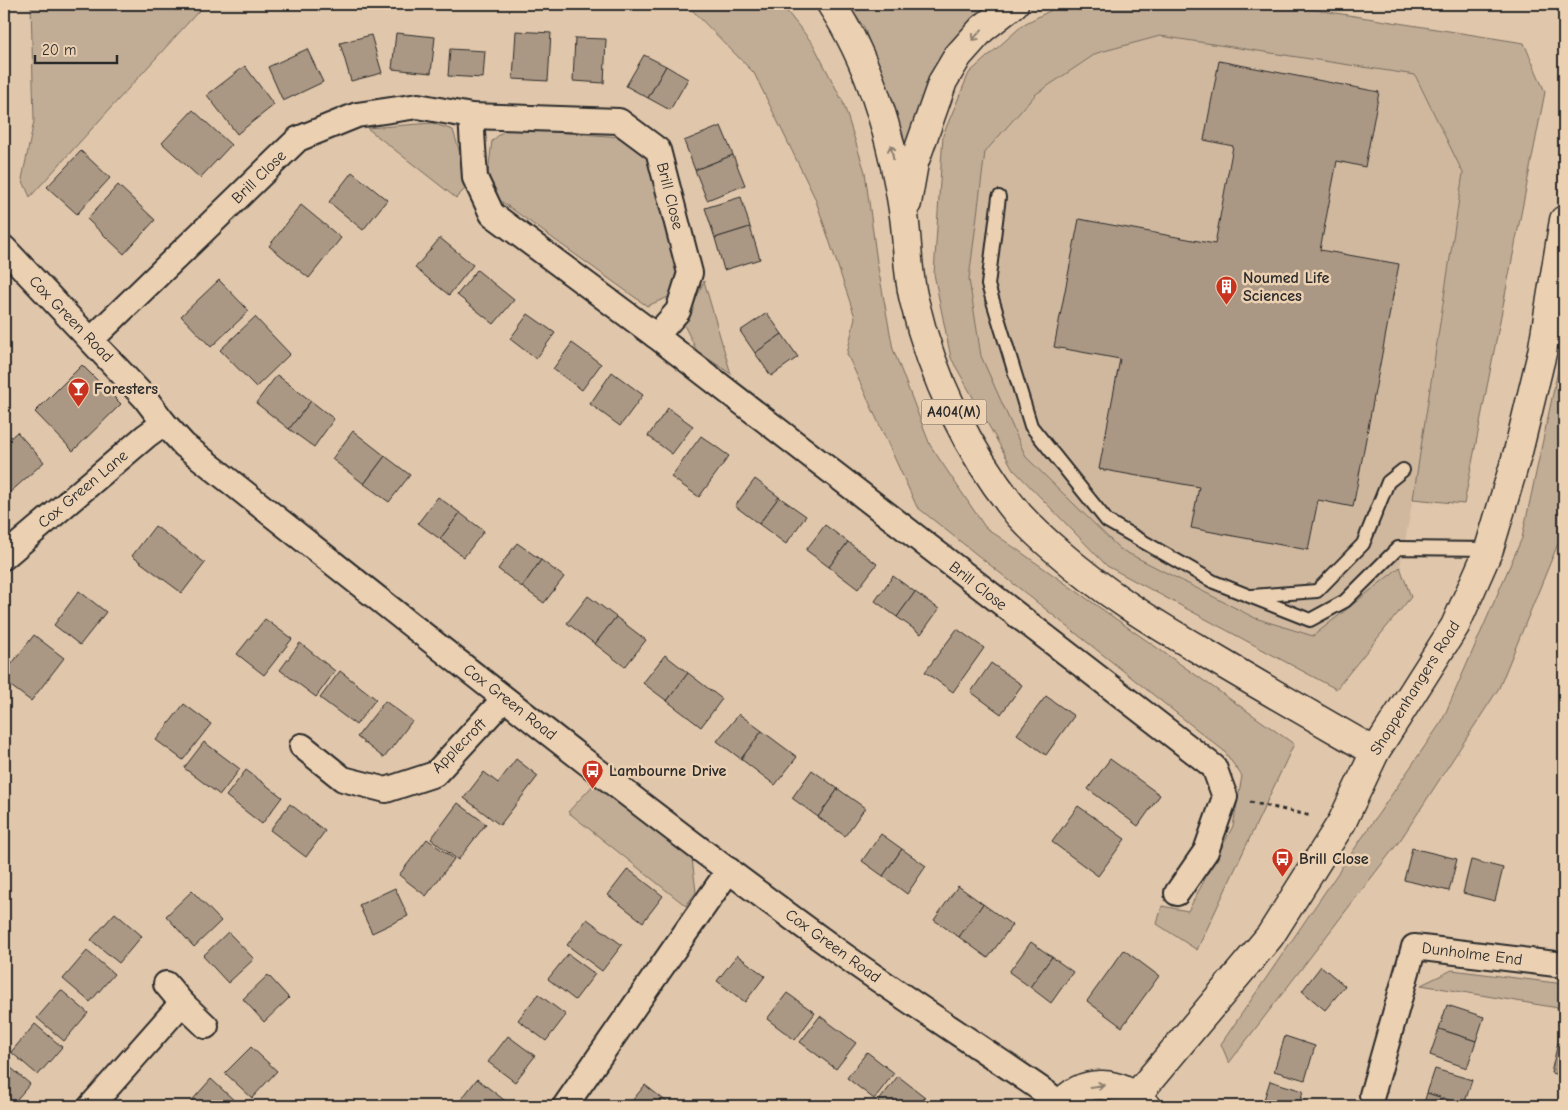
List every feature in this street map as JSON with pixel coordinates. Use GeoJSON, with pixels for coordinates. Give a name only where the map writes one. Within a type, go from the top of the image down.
{"type":"FeatureCollection","features":[{"type":"Feature","properties":{"kind":"main road","name":"A404(M)"},"geometry":{"type":"LineString","coordinates":[[832,4],[858,50],[870,79],[892,149],[904,217],[907,261],[913,299],[936,372],[975,452],[1020,515],[1042,539],[1078,570],[1150,622],[1374,752]]}},
{"type":"Feature","properties":{"kind":"main road","name":"A404(M)"},"geometry":{"type":"LineString","coordinates":[[904,217],[914,163],[944,81],[958,56],[982,29],[1014,4]]}},
{"type":"Feature","properties":{"kind":"main road","name":"Shoppenhangers Road"},"geometry":{"type":"LineString","coordinates":[[1141,1101],[1270,936],[1342,822],[1374,752],[1455,626],[1490,549],[1518,452],[1542,353],[1564,220]]}},
{"type":"Feature","properties":{"kind":"main road"},"geometry":{"type":"LineString","coordinates":[[1060,1105],[1073,1093],[1088,1087],[1105,1085],[1121,1088],[1141,1101]]}},
{"type":"Feature","properties":{"kind":"street","name":"Brill Close"},"geometry":{"type":"LineString","coordinates":[[91,340],[298,139],[357,115],[418,106],[471,116],[619,122],[658,150],[690,272],[678,311],[656,336]]}},
{"type":"Feature","properties":{"kind":"street","name":"Brill Close"},"geometry":{"type":"LineString","coordinates":[[471,116],[474,178],[492,214],[656,336],[1214,767],[1225,797]]}},
{"type":"Feature","properties":{"kind":"street","name":"Cox Green Road"},"geometry":{"type":"LineString","coordinates":[[4,248],[145,398],[184,445],[392,608],[504,699],[729,870],[840,953],[1045,1092],[1060,1105]]}},
{"type":"Feature","properties":{"kind":"street","name":"Cox Green Lane"},"geometry":{"type":"LineString","coordinates":[[4,557],[146,436],[164,423]]}},
{"type":"Feature","properties":{"kind":"street","name":"Applecroft"},"geometry":{"type":"LineString","coordinates":[[302,746],[343,779],[386,790],[435,774],[504,699]]}},
{"type":"Feature","properties":{"kind":"street"},"geometry":{"type":"LineString","coordinates":[[1177,893],[1206,851],[1225,797]]}},
{"type":"Feature","properties":{"kind":"street"},"geometry":{"type":"LineString","coordinates":[[565,1106],[729,870]]}},
{"type":"Feature","properties":{"kind":"street","name":"Dunholme End"},"geometry":{"type":"LineString","coordinates":[[1372,1095],[1414,947],[1564,965]]}},
{"type":"Feature","properties":{"kind":"street"},"geometry":{"type":"LineString","coordinates":[[166,984],[182,1003],[206,1026]]}},
{"type":"Feature","properties":{"kind":"street"},"geometry":{"type":"LineString","coordinates":[[91,1106],[182,1003]]}},
{"type":"Feature","properties":{"kind":"lane"},"geometry":{"type":"LineString","coordinates":[[998,197],[988,285],[1031,426],[1107,521],[1214,582],[1310,620],[1345,601],[1398,548],[1490,549]]}},
{"type":"Feature","properties":{"kind":"lane"},"geometry":{"type":"LineString","coordinates":[[1250,596],[1317,591],[1363,544],[1388,482],[1403,470]]}},
{"type":"Feature","properties":{"kind":"path"},"geometry":{"type":"LineString","coordinates":[[4,68],[5,4]]}},
{"type":"Feature","properties":{"kind":"path"},"geometry":{"type":"LineString","coordinates":[[1225,797],[1342,822]]}},
{"type":"Feature","properties":{"kind":"shaded area"},"geometry":{"type":"Polygon","coordinates":[[[31,4],[205,4],[30,197],[22,179],[34,121],[31,4]]]}},
{"type":"Feature","properties":{"kind":"shaded area"},"geometry":{"type":"Polygon","coordinates":[[[684,4],[781,4],[813,44],[843,102],[865,172],[877,262],[893,349],[930,445],[985,527],[1294,744],[1197,950],[1157,924],[1162,906],[1188,911],[1233,826],[1242,776],[1224,751],[917,507],[847,354],[855,317],[815,198],[754,73],[684,4]]]}},
{"type":"Feature","properties":{"kind":"shaded area"},"geometry":{"type":"Polygon","coordinates":[[[847,4],[997,4],[913,151],[900,153],[886,91],[864,27],[847,4]]]}},
{"type":"Feature","properties":{"kind":"shaded area"},"geometry":{"type":"Polygon","coordinates":[[[1063,4],[1279,4],[1524,43],[1545,92],[1464,504],[1413,499],[1463,173],[1415,75],[1160,36],[1097,53],[1036,94],[985,152],[969,279],[981,356],[1026,457],[1120,549],[1255,618],[1313,636],[1400,567],[1411,597],[1336,689],[1107,566],[1013,469],[951,358],[934,274],[943,135],[969,73],[1024,24],[1063,4]]]}},
{"type":"Feature","properties":{"kind":"shaded area"},"geometry":{"type":"Polygon","coordinates":[[[1160,36],[1415,75],[1463,173],[1413,499],[1400,567],[1314,636],[1255,618],[1120,549],[1026,457],[982,359],[969,279],[985,152],[1036,94],[1097,53],[1160,36]]]}},
{"type":"Feature","properties":{"kind":"shaded area"},"geometry":{"type":"Polygon","coordinates":[[[432,123],[453,130],[459,150],[465,189],[456,198],[367,128],[432,123]]]}},
{"type":"Feature","properties":{"kind":"shaded area"},"geometry":{"type":"Polygon","coordinates":[[[507,128],[620,137],[643,151],[654,172],[679,277],[671,296],[647,306],[498,199],[488,173],[492,141],[507,128]]]}},
{"type":"Feature","properties":{"kind":"shaded area"},"geometry":{"type":"Polygon","coordinates":[[[704,281],[731,374],[697,351],[684,325],[704,281]]]}},
{"type":"Feature","properties":{"kind":"shaded area"},"geometry":{"type":"Polygon","coordinates":[[[1564,342],[1564,529],[1499,688],[1401,839],[1229,1063],[1221,1044],[1442,721],[1522,538],[1564,342]]]}},
{"type":"Feature","properties":{"kind":"shaded area"},"geometry":{"type":"Polygon","coordinates":[[[597,781],[691,850],[696,892],[686,906],[568,812],[597,781]]]}},
{"type":"Feature","properties":{"kind":"shaded area"},"geometry":{"type":"Polygon","coordinates":[[[1452,970],[1564,984],[1564,1009],[1421,985],[1452,970]]]}},
{"type":"Feature","properties":{"kind":"building"},"geometry":{"type":"Polygon","coordinates":[[[516,31],[551,33],[548,81],[513,79],[516,31]]]}},
{"type":"Feature","properties":{"kind":"building"},"geometry":{"type":"Polygon","coordinates":[[[396,33],[435,37],[431,73],[392,69],[396,33]]]}},
{"type":"Feature","properties":{"kind":"building"},"geometry":{"type":"Polygon","coordinates":[[[371,35],[382,73],[351,81],[340,43],[371,35]]]}},
{"type":"Feature","properties":{"kind":"building"},"geometry":{"type":"Polygon","coordinates":[[[575,38],[606,39],[604,83],[573,81],[575,38]]]}},
{"type":"Feature","properties":{"kind":"building"},"geometry":{"type":"Polygon","coordinates":[[[307,49],[323,82],[283,101],[268,67],[307,49]]]}},
{"type":"Feature","properties":{"kind":"building"},"geometry":{"type":"Polygon","coordinates":[[[450,49],[485,51],[483,78],[448,76],[450,49]]]}},
{"type":"Feature","properties":{"kind":"building"},"geometry":{"type":"Polygon","coordinates":[[[644,55],[666,66],[648,98],[626,86],[644,55]]]}},
{"type":"Feature","properties":{"kind":"building","name":"Noumed Life Sciences"},"geometry":{"type":"Polygon","coordinates":[[[1219,61],[1379,92],[1365,167],[1337,161],[1320,250],[1399,264],[1353,507],[1318,500],[1308,550],[1191,528],[1199,487],[1099,469],[1120,359],[1054,347],[1079,219],[1215,244],[1233,146],[1204,140],[1219,61]]]}},
{"type":"Feature","properties":{"kind":"building"},"geometry":{"type":"Polygon","coordinates":[[[245,66],[274,105],[237,134],[207,95],[245,66]]]}},
{"type":"Feature","properties":{"kind":"building"},"geometry":{"type":"Polygon","coordinates":[[[666,66],[688,79],[670,110],[648,98],[666,66]]]}},
{"type":"Feature","properties":{"kind":"building"},"geometry":{"type":"Polygon","coordinates":[[[193,110],[231,145],[200,178],[162,143],[193,110]]]}},
{"type":"Feature","properties":{"kind":"building"},"geometry":{"type":"Polygon","coordinates":[[[721,126],[733,155],[695,170],[684,141],[721,126]]]}},
{"type":"Feature","properties":{"kind":"building"},"geometry":{"type":"Polygon","coordinates":[[[81,151],[110,178],[77,214],[47,187],[81,151]]]}},
{"type":"Feature","properties":{"kind":"building"},"geometry":{"type":"Polygon","coordinates":[[[733,155],[745,185],[707,200],[695,170],[733,155]]]}},
{"type":"Feature","properties":{"kind":"building"},"geometry":{"type":"Polygon","coordinates":[[[352,172],[387,200],[363,230],[329,202],[352,172]]]}},
{"type":"Feature","properties":{"kind":"building"},"geometry":{"type":"Polygon","coordinates":[[[118,185],[155,220],[124,254],[87,219],[118,185]]]}},
{"type":"Feature","properties":{"kind":"building"},"geometry":{"type":"Polygon","coordinates":[[[741,197],[750,227],[715,238],[705,208],[741,197]]]}},
{"type":"Feature","properties":{"kind":"building"},"geometry":{"type":"Polygon","coordinates":[[[301,205],[341,238],[309,278],[269,246],[301,205]]]}},
{"type":"Feature","properties":{"kind":"building"},"geometry":{"type":"Polygon","coordinates":[[[750,227],[760,259],[724,270],[715,238],[750,227]]]}},
{"type":"Feature","properties":{"kind":"building"},"geometry":{"type":"Polygon","coordinates":[[[440,238],[473,265],[449,295],[415,268],[440,238]]]}},
{"type":"Feature","properties":{"kind":"building"},"geometry":{"type":"Polygon","coordinates":[[[477,270],[514,300],[494,324],[457,295],[477,270]]]}},
{"type":"Feature","properties":{"kind":"building"},"geometry":{"type":"Polygon","coordinates":[[[219,280],[249,311],[211,347],[181,316],[219,280]]]}},
{"type":"Feature","properties":{"kind":"building"},"geometry":{"type":"Polygon","coordinates":[[[767,313],[782,334],[755,353],[740,331],[767,313]]]}},
{"type":"Feature","properties":{"kind":"building"},"geometry":{"type":"Polygon","coordinates":[[[528,314],[555,333],[536,359],[510,339],[528,314]]]}},
{"type":"Feature","properties":{"kind":"building"},"geometry":{"type":"Polygon","coordinates":[[[255,317],[290,354],[256,387],[220,350],[255,317]]]}},
{"type":"Feature","properties":{"kind":"building"},"geometry":{"type":"Polygon","coordinates":[[[782,334],[798,357],[771,376],[755,353],[782,334]]]}},
{"type":"Feature","properties":{"kind":"building"},"geometry":{"type":"Polygon","coordinates":[[[572,343],[601,364],[582,390],[553,369],[572,343]]]}},
{"type":"Feature","properties":{"kind":"building","name":"Foresters"},"geometry":{"type":"Polygon","coordinates":[[[82,365],[121,404],[73,451],[35,412],[82,365]]]}},
{"type":"Feature","properties":{"kind":"building"},"geometry":{"type":"Polygon","coordinates":[[[612,372],[643,395],[620,426],[590,404],[612,372]]]}},
{"type":"Feature","properties":{"kind":"building"},"geometry":{"type":"Polygon","coordinates":[[[277,375],[311,401],[289,429],[256,403],[277,375]]]}},
{"type":"Feature","properties":{"kind":"building"},"geometry":{"type":"Polygon","coordinates":[[[311,401],[334,419],[314,447],[289,429],[311,401]]]}},
{"type":"Feature","properties":{"kind":"building"},"geometry":{"type":"Polygon","coordinates":[[[668,408],[693,426],[672,454],[648,436],[668,408]]]}},
{"type":"Feature","properties":{"kind":"building"},"geometry":{"type":"Polygon","coordinates":[[[353,431],[385,456],[364,484],[332,459],[353,431]]]}},
{"type":"Feature","properties":{"kind":"building"},"geometry":{"type":"Polygon","coordinates":[[[17,432],[44,462],[7,495],[4,491],[4,444],[17,432]]]}},
{"type":"Feature","properties":{"kind":"building"},"geometry":{"type":"Polygon","coordinates":[[[701,436],[729,456],[699,497],[671,477],[701,436]]]}},
{"type":"Feature","properties":{"kind":"building"},"geometry":{"type":"Polygon","coordinates":[[[385,456],[410,475],[389,502],[364,484],[385,456]]]}},
{"type":"Feature","properties":{"kind":"building"},"geometry":{"type":"Polygon","coordinates":[[[755,479],[779,497],[759,524],[735,506],[755,479]]]}},
{"type":"Feature","properties":{"kind":"building"},"geometry":{"type":"Polygon","coordinates":[[[438,497],[460,513],[440,539],[418,523],[438,497]]]}},
{"type":"Feature","properties":{"kind":"building"},"geometry":{"type":"Polygon","coordinates":[[[779,497],[806,516],[786,544],[759,524],[779,497]]]}},
{"type":"Feature","properties":{"kind":"building"},"geometry":{"type":"Polygon","coordinates":[[[460,513],[484,531],[464,557],[440,539],[460,513]]]}},
{"type":"Feature","properties":{"kind":"building"},"geometry":{"type":"Polygon","coordinates":[[[825,525],[848,542],[829,567],[806,550],[825,525]]]}},
{"type":"Feature","properties":{"kind":"building"},"geometry":{"type":"Polygon","coordinates":[[[155,526],[205,563],[182,593],[132,556],[155,526]]]}},
{"type":"Feature","properties":{"kind":"building"},"geometry":{"type":"Polygon","coordinates":[[[848,542],[877,564],[858,589],[829,567],[848,542]]]}},
{"type":"Feature","properties":{"kind":"building"},"geometry":{"type":"Polygon","coordinates":[[[517,543],[541,560],[522,587],[498,569],[517,543]]]}},
{"type":"Feature","properties":{"kind":"building"},"geometry":{"type":"Polygon","coordinates":[[[541,560],[564,577],[544,603],[522,587],[541,560]]]}},
{"type":"Feature","properties":{"kind":"building"},"geometry":{"type":"Polygon","coordinates":[[[893,576],[915,592],[897,617],[875,601],[893,576]]]}},
{"type":"Feature","properties":{"kind":"building"},"geometry":{"type":"Polygon","coordinates":[[[79,591],[106,612],[80,645],[54,625],[79,591]]]}},
{"type":"Feature","properties":{"kind":"building"},"geometry":{"type":"Polygon","coordinates":[[[915,592],[939,609],[921,634],[897,617],[915,592]]]}},
{"type":"Feature","properties":{"kind":"building"},"geometry":{"type":"Polygon","coordinates":[[[588,596],[616,617],[595,644],[567,623],[588,596]]]}},
{"type":"Feature","properties":{"kind":"building"},"geometry":{"type":"Polygon","coordinates":[[[616,617],[646,640],[625,667],[595,644],[616,617]]]}},
{"type":"Feature","properties":{"kind":"building"},"geometry":{"type":"Polygon","coordinates":[[[265,619],[292,639],[264,675],[237,654],[265,619]]]}},
{"type":"Feature","properties":{"kind":"building"},"geometry":{"type":"Polygon","coordinates":[[[957,629],[984,648],[953,692],[925,672],[957,629]]]}},
{"type":"Feature","properties":{"kind":"building"},"geometry":{"type":"Polygon","coordinates":[[[34,635],[64,658],[31,701],[4,681],[4,674],[34,635]]]}},
{"type":"Feature","properties":{"kind":"building"},"geometry":{"type":"Polygon","coordinates":[[[300,643],[335,671],[316,697],[280,670],[300,643]]]}},
{"type":"Feature","properties":{"kind":"building"},"geometry":{"type":"Polygon","coordinates":[[[665,655],[688,673],[667,701],[643,683],[665,655]]]}},
{"type":"Feature","properties":{"kind":"building"},"geometry":{"type":"Polygon","coordinates":[[[991,663],[1022,685],[1001,714],[971,692],[991,663]]]}},
{"type":"Feature","properties":{"kind":"building"},"geometry":{"type":"Polygon","coordinates":[[[340,671],[376,699],[356,725],[320,698],[340,671]]]}},
{"type":"Feature","properties":{"kind":"building"},"geometry":{"type":"Polygon","coordinates":[[[688,673],[722,699],[701,727],[667,701],[688,673]]]}},
{"type":"Feature","properties":{"kind":"building"},"geometry":{"type":"Polygon","coordinates":[[[1046,696],[1074,716],[1046,755],[1017,734],[1046,696]]]}},
{"type":"Feature","properties":{"kind":"building"},"geometry":{"type":"Polygon","coordinates":[[[385,701],[412,721],[384,758],[357,737],[385,701]]]}},
{"type":"Feature","properties":{"kind":"building"},"geometry":{"type":"Polygon","coordinates":[[[184,704],[211,724],[183,760],[156,740],[184,704]]]}},
{"type":"Feature","properties":{"kind":"building"},"geometry":{"type":"Polygon","coordinates":[[[739,714],[762,731],[741,759],[717,741],[739,714]]]}},
{"type":"Feature","properties":{"kind":"building"},"geometry":{"type":"Polygon","coordinates":[[[762,731],[797,757],[775,785],[741,759],[762,731]]]}},
{"type":"Feature","properties":{"kind":"building"},"geometry":{"type":"Polygon","coordinates":[[[204,742],[240,769],[220,795],[184,768],[204,742]]]}},
{"type":"Feature","properties":{"kind":"building"},"geometry":{"type":"Polygon","coordinates":[[[516,759],[538,776],[500,825],[464,798],[484,772],[498,783],[516,759]]]}},
{"type":"Feature","properties":{"kind":"building"},"geometry":{"type":"Polygon","coordinates":[[[1110,759],[1160,795],[1138,826],[1088,789],[1110,759]]]}},
{"type":"Feature","properties":{"kind":"building"},"geometry":{"type":"Polygon","coordinates":[[[246,770],[282,797],[262,824],[226,796],[246,770]]]}},
{"type":"Feature","properties":{"kind":"building"},"geometry":{"type":"Polygon","coordinates":[[[812,770],[838,789],[818,817],[792,798],[812,770]]]}},
{"type":"Feature","properties":{"kind":"building"},"geometry":{"type":"Polygon","coordinates":[[[838,789],[865,808],[845,836],[818,817],[838,789]]]}},
{"type":"Feature","properties":{"kind":"building"},"geometry":{"type":"Polygon","coordinates":[[[458,803],[486,824],[458,860],[431,839],[458,803]]]}},
{"type":"Feature","properties":{"kind":"building"},"geometry":{"type":"Polygon","coordinates":[[[290,804],[325,831],[306,857],[270,830],[290,804]]]}},
{"type":"Feature","properties":{"kind":"building"},"geometry":{"type":"Polygon","coordinates":[[[1078,806],[1125,839],[1098,876],[1052,842],[1078,806]]]}},
{"type":"Feature","properties":{"kind":"building"},"geometry":{"type":"Polygon","coordinates":[[[881,834],[902,849],[883,876],[862,861],[881,834]]]}},
{"type":"Feature","properties":{"kind":"building"},"geometry":{"type":"Polygon","coordinates":[[[427,839],[454,859],[426,896],[399,875],[427,839]]]}},
{"type":"Feature","properties":{"kind":"building"},"geometry":{"type":"Polygon","coordinates":[[[1412,848],[1457,859],[1449,891],[1404,880],[1412,848]]]}},
{"type":"Feature","properties":{"kind":"building"},"geometry":{"type":"Polygon","coordinates":[[[902,849],[926,866],[907,894],[883,876],[902,849]]]}},
{"type":"Feature","properties":{"kind":"building"},"geometry":{"type":"Polygon","coordinates":[[[1471,860],[1503,868],[1495,901],[1463,893],[1471,860]]]}},
{"type":"Feature","properties":{"kind":"building"},"geometry":{"type":"Polygon","coordinates":[[[628,869],[663,896],[643,922],[608,895],[628,869]]]}},
{"type":"Feature","properties":{"kind":"building"},"geometry":{"type":"Polygon","coordinates":[[[958,886],[983,904],[959,937],[934,920],[958,886]]]}},
{"type":"Feature","properties":{"kind":"building"},"geometry":{"type":"Polygon","coordinates":[[[395,888],[408,916],[372,933],[359,905],[395,888]]]}},
{"type":"Feature","properties":{"kind":"building"},"geometry":{"type":"Polygon","coordinates":[[[192,891],[221,921],[194,947],[166,916],[192,891]]]}},
{"type":"Feature","properties":{"kind":"building"},"geometry":{"type":"Polygon","coordinates":[[[983,904],[1012,925],[988,958],[959,937],[983,904]]]}},
{"type":"Feature","properties":{"kind":"building"},"geometry":{"type":"Polygon","coordinates":[[[115,913],[142,936],[119,963],[91,940],[115,913]]]}},
{"type":"Feature","properties":{"kind":"building"},"geometry":{"type":"Polygon","coordinates":[[[587,919],[622,945],[602,971],[567,945],[587,919]]]}},
{"type":"Feature","properties":{"kind":"building"},"geometry":{"type":"Polygon","coordinates":[[[228,932],[254,959],[228,983],[203,956],[228,932]]]}},
{"type":"Feature","properties":{"kind":"building"},"geometry":{"type":"Polygon","coordinates":[[[1031,942],[1052,957],[1030,987],[1009,972],[1031,942]]]}},
{"type":"Feature","properties":{"kind":"building"},"geometry":{"type":"Polygon","coordinates":[[[1124,950],[1159,976],[1122,1027],[1087,1001],[1124,950]]]}},
{"type":"Feature","properties":{"kind":"building"},"geometry":{"type":"Polygon","coordinates":[[[87,951],[114,974],[90,1002],[63,979],[87,951]]]}},
{"type":"Feature","properties":{"kind":"building"},"geometry":{"type":"Polygon","coordinates":[[[568,954],[595,974],[575,1000],[548,979],[568,954]]]}},
{"type":"Feature","properties":{"kind":"building"},"geometry":{"type":"Polygon","coordinates":[[[737,955],[765,976],[745,1002],[717,981],[737,955]]]}},
{"type":"Feature","properties":{"kind":"building"},"geometry":{"type":"Polygon","coordinates":[[[1052,957],[1073,972],[1051,1003],[1030,987],[1052,957]]]}},
{"type":"Feature","properties":{"kind":"building"},"geometry":{"type":"Polygon","coordinates":[[[1321,966],[1345,986],[1325,1010],[1302,991],[1321,966]]]}},
{"type":"Feature","properties":{"kind":"building"},"geometry":{"type":"Polygon","coordinates":[[[268,975],[289,998],[264,1022],[243,999],[268,975]]]}},
{"type":"Feature","properties":{"kind":"building"},"geometry":{"type":"Polygon","coordinates":[[[61,990],[88,1013],[64,1041],[37,1018],[61,990]]]}},
{"type":"Feature","properties":{"kind":"building"},"geometry":{"type":"Polygon","coordinates":[[[787,993],[815,1013],[795,1040],[767,1019],[787,993]]]}},
{"type":"Feature","properties":{"kind":"building"},"geometry":{"type":"Polygon","coordinates":[[[538,994],[566,1015],[546,1041],[518,1020],[538,994]]]}},
{"type":"Feature","properties":{"kind":"building"},"geometry":{"type":"Polygon","coordinates":[[[1447,1005],[1484,1017],[1476,1041],[1439,1029],[1447,1005]]]}},
{"type":"Feature","properties":{"kind":"building"},"geometry":{"type":"Polygon","coordinates":[[[820,1016],[856,1043],[836,1069],[800,1042],[820,1016]]]}},
{"type":"Feature","properties":{"kind":"building"},"geometry":{"type":"Polygon","coordinates":[[[1564,1021],[1564,1049],[1557,1047],[1564,1021]]]}},
{"type":"Feature","properties":{"kind":"building"},"geometry":{"type":"Polygon","coordinates":[[[35,1024],[62,1047],[38,1075],[11,1052],[35,1024]]]}},
{"type":"Feature","properties":{"kind":"building"},"geometry":{"type":"Polygon","coordinates":[[[1439,1029],[1476,1041],[1467,1068],[1430,1055],[1439,1029]]]}},
{"type":"Feature","properties":{"kind":"building"},"geometry":{"type":"Polygon","coordinates":[[[508,1036],[535,1056],[515,1082],[488,1062],[508,1036]]]}},
{"type":"Feature","properties":{"kind":"building"},"geometry":{"type":"Polygon","coordinates":[[[1285,1036],[1315,1046],[1305,1080],[1274,1071],[1285,1036]]]}},
{"type":"Feature","properties":{"kind":"building"},"geometry":{"type":"Polygon","coordinates":[[[251,1047],[277,1071],[252,1098],[225,1073],[251,1047]]]}},
{"type":"Feature","properties":{"kind":"building"},"geometry":{"type":"Polygon","coordinates":[[[1557,1047],[1564,1049],[1564,1076],[1551,1073],[1557,1047]]]}},
{"type":"Feature","properties":{"kind":"building"},"geometry":{"type":"Polygon","coordinates":[[[867,1052],[894,1073],[874,1099],[847,1078],[867,1052]]]}},
{"type":"Feature","properties":{"kind":"building"},"geometry":{"type":"Polygon","coordinates":[[[4,1062],[30,1084],[11,1106],[4,1106],[4,1062]]]}},
{"type":"Feature","properties":{"kind":"building"},"geometry":{"type":"Polygon","coordinates":[[[1435,1069],[1472,1080],[1464,1105],[1427,1093],[1435,1069]]]}},
{"type":"Feature","properties":{"kind":"building"},"geometry":{"type":"Polygon","coordinates":[[[898,1076],[925,1097],[918,1106],[883,1106],[878,1102],[898,1076]]]}},
{"type":"Feature","properties":{"kind":"building"},"geometry":{"type":"Polygon","coordinates":[[[211,1079],[237,1103],[235,1106],[187,1106],[211,1079]]]}},
{"type":"Feature","properties":{"kind":"building"},"geometry":{"type":"Polygon","coordinates":[[[477,1079],[508,1103],[505,1106],[457,1105],[477,1079]]]}},
{"type":"Feature","properties":{"kind":"building"},"geometry":{"type":"Polygon","coordinates":[[[1270,1081],[1303,1091],[1299,1106],[1262,1106],[1270,1081]]]}},
{"type":"Feature","properties":{"kind":"building"},"geometry":{"type":"Polygon","coordinates":[[[645,1085],[672,1106],[628,1106],[645,1085]]]}},
{"type":"Feature","properties":{"kind":"building"},"geometry":{"type":"Polygon","coordinates":[[[1427,1093],[1464,1105],[1464,1106],[1423,1106],[1427,1093]]]}},
{"type":"Feature","properties":{"kind":"place","name":"Noumed Life Sciences"},"geometry":{"type":"Point","coordinates":[1227,306]}},
{"type":"Feature","properties":{"kind":"place","name":"Foresters"},"geometry":{"type":"Point","coordinates":[78,408]}},
{"type":"Feature","properties":{"kind":"place","name":"Lambourne Drive"},"geometry":{"type":"Point","coordinates":[593,790]}},
{"type":"Feature","properties":{"kind":"place","name":"Brill Close"},"geometry":{"type":"Point","coordinates":[1283,878]}}]}
